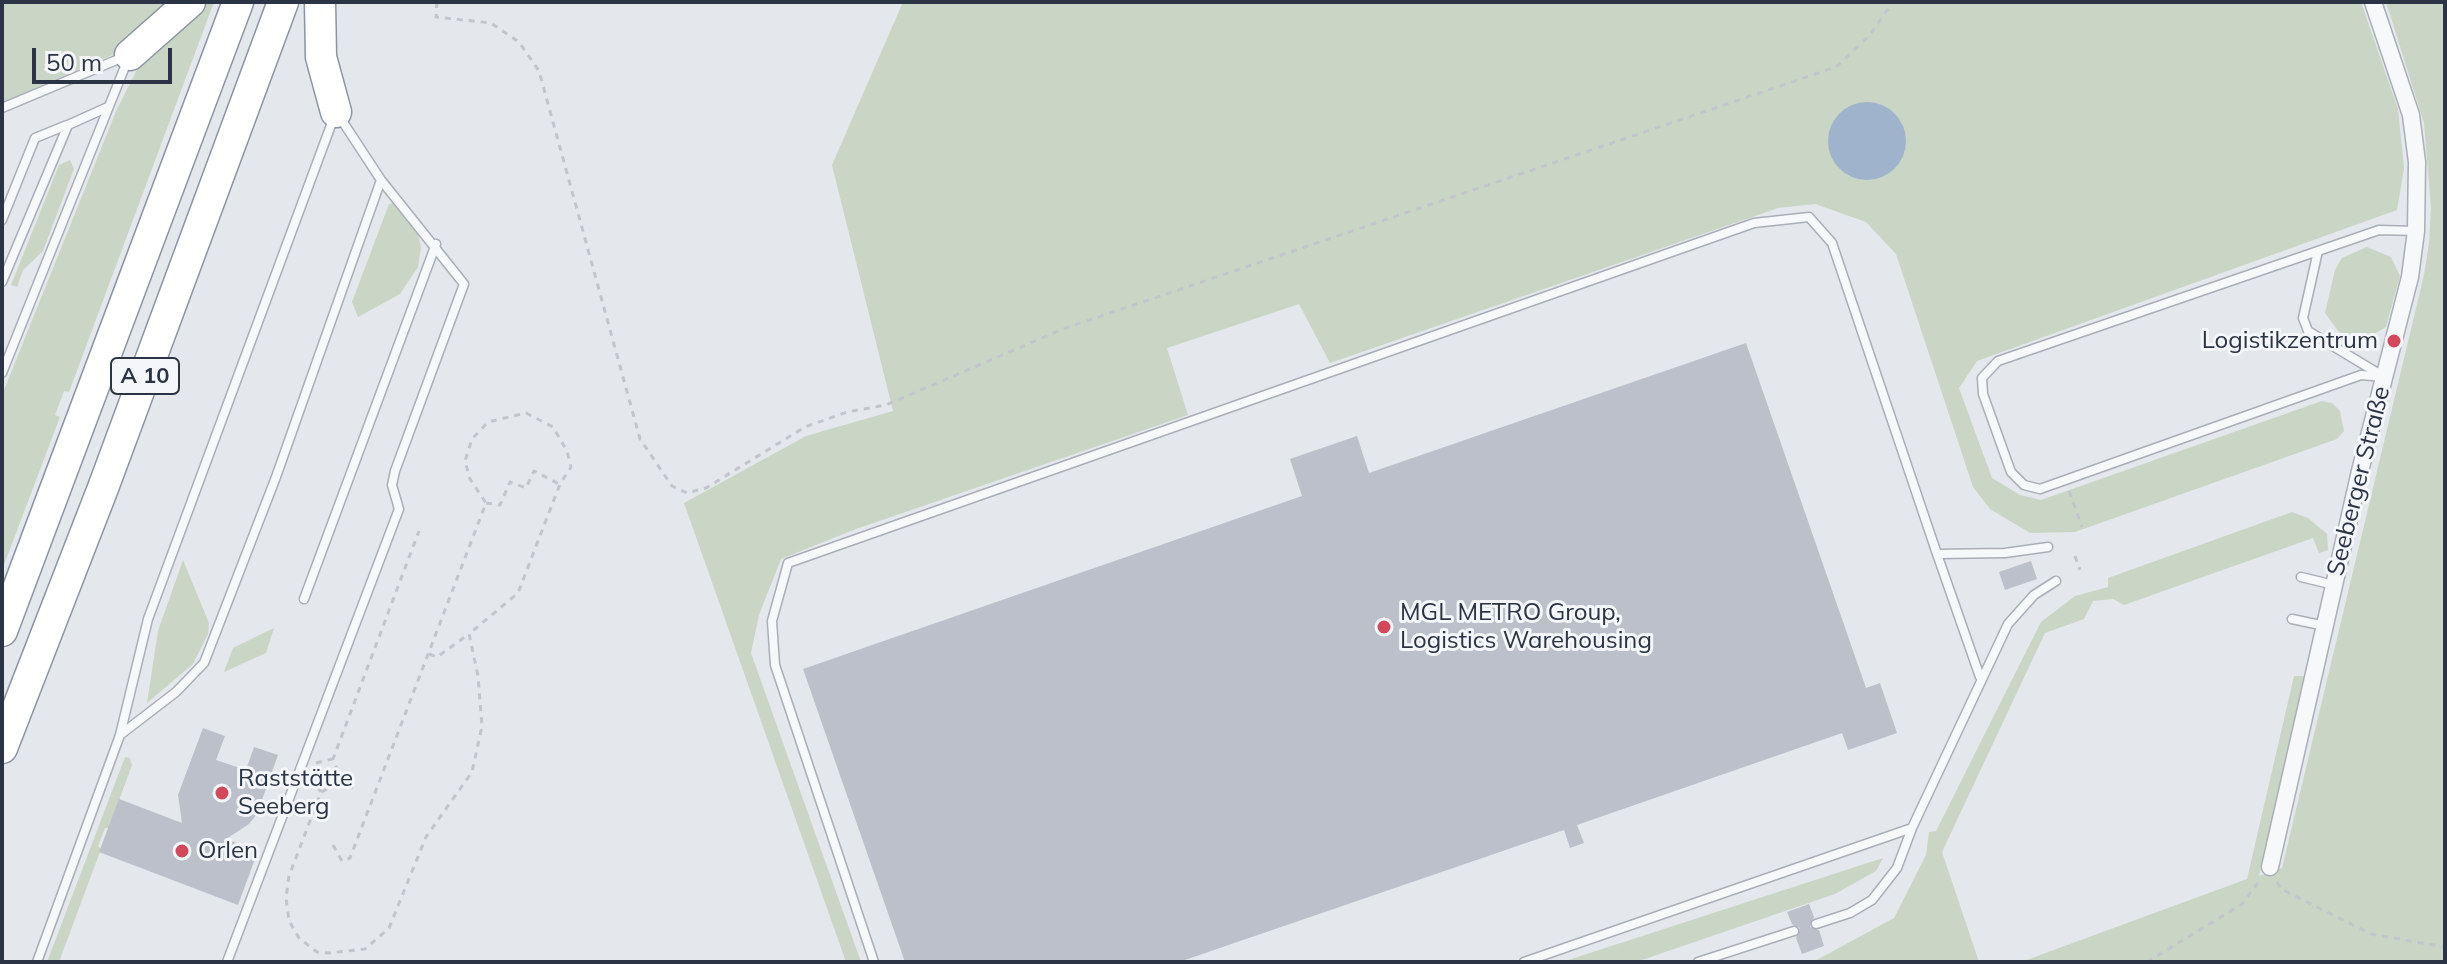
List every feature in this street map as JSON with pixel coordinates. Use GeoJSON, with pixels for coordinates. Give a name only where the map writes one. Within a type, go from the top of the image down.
{"type":"FeatureCollection","features":[{"type":"Feature","properties":{"kind":"highway"},"geometry":{"type":"LineString","coordinates":[[130,55],[190,2]]}},
{"type":"Feature","properties":{"kind":"highway","name":"A 10"},"geometry":{"type":"LineString","coordinates":[[2,631],[238,2]]}},
{"type":"Feature","properties":{"kind":"highway","name":"A 10"},"geometry":{"type":"LineString","coordinates":[[2,748],[103,488],[283,2]]}},
{"type":"Feature","properties":{"kind":"highway"},"geometry":{"type":"LineString","coordinates":[[320,2],[321,57],[336,112]]}},
{"type":"Feature","properties":{"kind":"street","name":"Seeberger Straße"},"geometry":{"type":"LineString","coordinates":[[2270,867],[2334,585],[2410,277],[2416,231],[2417,162],[2411,115],[2398,67],[2373,2]]}},
{"type":"Feature","properties":{"kind":"lane"},"geometry":{"type":"LineString","coordinates":[[2,373],[130,55]]}},
{"type":"Feature","properties":{"kind":"lane"},"geometry":{"type":"LineString","coordinates":[[2,108],[130,55]]}},
{"type":"Feature","properties":{"kind":"lane"},"geometry":{"type":"LineString","coordinates":[[2,220],[35,138],[108,107]]}},
{"type":"Feature","properties":{"kind":"lane"},"geometry":{"type":"LineString","coordinates":[[227,962],[399,509],[392,485],[395,471],[464,284],[436,244],[381,180],[336,112]]}},
{"type":"Feature","properties":{"kind":"lane"},"geometry":{"type":"LineString","coordinates":[[37,962],[120,735],[148,619],[336,112]]}},
{"type":"Feature","properties":{"kind":"lane"},"geometry":{"type":"LineString","coordinates":[[2,282],[68,125]]}},
{"type":"Feature","properties":{"kind":"lane"},"geometry":{"type":"LineString","coordinates":[[120,735],[176,692],[204,663],[276,477],[381,180]]}},
{"type":"Feature","properties":{"kind":"lane"},"geometry":{"type":"LineString","coordinates":[[874,962],[775,665],[772,621],[788,563],[1754,223],[1809,217],[1832,243],[1980,677]]}},
{"type":"Feature","properties":{"kind":"lane"},"geometry":{"type":"LineString","coordinates":[[2384,377],[2361,375],[2040,489],[2024,485],[2011,472],[1983,394],[1982,378],[1998,361],[2379,230],[2416,231]]}},
{"type":"Feature","properties":{"kind":"lane"},"geometry":{"type":"LineString","coordinates":[[304,599],[436,244]]}},
{"type":"Feature","properties":{"kind":"lane"},"geometry":{"type":"LineString","coordinates":[[2318,251],[2303,318],[2308,331],[2384,377]]}},
{"type":"Feature","properties":{"kind":"lane"},"geometry":{"type":"LineString","coordinates":[[1937,554],[2005,553],[2048,547]]}},
{"type":"Feature","properties":{"kind":"lane"},"geometry":{"type":"LineString","coordinates":[[2301,577],[2334,585]]}},
{"type":"Feature","properties":{"kind":"lane"},"geometry":{"type":"LineString","coordinates":[[1816,924],[1850,913],[1872,900],[1897,868],[1980,677],[2017,612],[2056,581]]}},
{"type":"Feature","properties":{"kind":"lane"},"geometry":{"type":"LineString","coordinates":[[2292,619],[2325,626]]}},
{"type":"Feature","properties":{"kind":"lane"},"geometry":{"type":"LineString","coordinates":[[1524,962],[1912,828]]}},
{"type":"Feature","properties":{"kind":"lane"},"geometry":{"type":"LineString","coordinates":[[1698,962],[1794,931]]}},
{"type":"Feature","properties":{"kind":"path"},"geometry":{"type":"LineString","coordinates":[[437,2],[436,17],[491,23],[519,42],[539,71],[640,439],[672,486],[687,493],[706,488],[805,427],[847,412],[886,405],[1063,329],[1836,67],[1869,36],[1893,2]]}},
{"type":"Feature","properties":{"kind":"path"},"geometry":{"type":"LineString","coordinates":[[427,653],[437,657],[518,593],[560,484],[571,467],[567,451],[553,427],[526,413],[507,415],[488,422],[472,439],[465,461],[470,479],[486,503],[500,505],[510,482],[526,488],[534,471],[560,484]]}},
{"type":"Feature","properties":{"kind":"path"},"geometry":{"type":"LineString","coordinates":[[2066,480],[2082,527]]}},
{"type":"Feature","properties":{"kind":"path"},"geometry":{"type":"LineString","coordinates":[[333,845],[342,861],[350,858],[486,503]]}},
{"type":"Feature","properties":{"kind":"path"},"geometry":{"type":"LineString","coordinates":[[353,788],[342,782],[333,759],[419,531]]}},
{"type":"Feature","properties":{"kind":"path"},"geometry":{"type":"LineString","coordinates":[[2075,556],[2080,570]]}},
{"type":"Feature","properties":{"kind":"path"},"geometry":{"type":"LineString","coordinates":[[342,782],[321,792],[289,876],[286,898],[289,921],[299,938],[317,952],[365,949],[389,928],[426,837],[472,772],[482,726],[478,676],[469,634]]}},
{"type":"Feature","properties":{"kind":"path"},"geometry":{"type":"LineString","coordinates":[[2147,962],[2242,904],[2270,867],[2281,889],[2371,934],[2445,947]]}},
{"type":"Feature","properties":{"kind":"green space"},"geometry":{"type":"Polygon","coordinates":[[[2,2],[177,2],[117,53],[2,102],[2,2]]]}},
{"type":"Feature","properties":{"kind":"green space"},"geometry":{"type":"Polygon","coordinates":[[[201,2],[214,2],[69,392],[64,391],[55,415],[60,417],[2,570],[2,395],[117,109],[143,58],[201,2]]]}},
{"type":"Feature","properties":{"kind":"green space"},"geometry":{"type":"Polygon","coordinates":[[[903,2],[2361,2],[2398,109],[2404,168],[2397,210],[1977,361],[1959,388],[1992,478],[2020,495],[2041,500],[2322,401],[2332,403],[2340,411],[2344,431],[2337,439],[2075,532],[2030,533],[1990,509],[1973,487],[1896,254],[1866,222],[1815,204],[1778,208],[1330,363],[1299,304],[1167,348],[1188,415],[856,529],[781,559],[759,615],[751,653],[861,962],[846,962],[684,503],[806,436],[893,411],[832,165],[903,2]]]}},
{"type":"Feature","properties":{"kind":"green space"},"geometry":{"type":"Polygon","coordinates":[[[2386,2],[2445,2],[2445,962],[2021,962],[2247,879],[2294,676],[2304,676],[2259,876],[2282,868],[2424,275],[2429,243],[2431,208],[2424,123],[2386,2]]]}},
{"type":"Feature","properties":{"kind":"green space"},"geometry":{"type":"Polygon","coordinates":[[[70,160],[74,169],[43,251],[23,270],[17,287],[11,285],[59,165],[70,160]]]}},
{"type":"Feature","properties":{"kind":"green space"},"geometry":{"type":"Polygon","coordinates":[[[397,202],[416,227],[421,247],[418,267],[400,294],[358,317],[352,302],[389,204],[397,202]]]}},
{"type":"Feature","properties":{"kind":"green space"},"geometry":{"type":"Polygon","coordinates":[[[2367,247],[2391,257],[2400,276],[2386,327],[2364,340],[2339,332],[2325,313],[2335,270],[2342,258],[2367,247]]]}},
{"type":"Feature","properties":{"kind":"green space"},"geometry":{"type":"Polygon","coordinates":[[[2292,512],[2308,518],[2327,534],[2328,550],[2319,553],[2313,538],[2124,605],[2113,599],[2093,601],[2084,619],[2045,633],[1942,852],[1979,962],[1813,962],[1894,918],[1926,855],[1929,832],[1936,831],[2041,622],[2075,596],[2108,587],[2108,578],[2292,512]]]}},
{"type":"Feature","properties":{"kind":"green space"},"geometry":{"type":"Polygon","coordinates":[[[183,560],[209,623],[208,634],[193,664],[147,703],[158,631],[183,560]]]}},
{"type":"Feature","properties":{"kind":"green space"},"geometry":{"type":"Polygon","coordinates":[[[274,628],[266,653],[224,672],[233,648],[274,628]]]}},
{"type":"Feature","properties":{"kind":"green space"},"geometry":{"type":"Polygon","coordinates":[[[125,757],[130,758],[132,765],[109,828],[105,828],[98,846],[101,849],[59,962],[47,962],[125,757]]]}},
{"type":"Feature","properties":{"kind":"green space"},"geometry":{"type":"Polygon","coordinates":[[[1883,858],[1876,871],[1835,894],[1636,962],[1562,962],[1883,858]]]}},
{"type":"Feature","properties":{"kind":"water"},"geometry":{"type":"Polygon","coordinates":[[[1867,102],[1882,105],[1895,113],[1903,126],[1906,141],[1903,156],[1895,169],[1882,177],[1867,180],[1852,177],[1839,169],[1831,156],[1828,141],[1831,126],[1839,113],[1852,105],[1867,102]]]}},
{"type":"Feature","properties":{"kind":"building","name":"MGL METRO Group, Logistics Warehousing"},"geometry":{"type":"Polygon","coordinates":[[[1746,343],[1866,688],[1880,683],[1897,733],[1848,750],[1842,733],[1577,825],[1584,843],[1570,848],[1564,830],[1179,962],[905,962],[803,669],[1302,496],[1290,459],[1357,436],[1369,473],[1746,343]]]}},
{"type":"Feature","properties":{"kind":"building"},"geometry":{"type":"Polygon","coordinates":[[[2031,561],[2037,579],[2005,590],[1999,572],[2031,561]]]}},
{"type":"Feature","properties":{"kind":"building"},"geometry":{"type":"Polygon","coordinates":[[[203,728],[225,736],[216,760],[246,770],[254,747],[278,755],[257,814],[249,824],[226,839],[258,851],[238,905],[99,852],[119,799],[182,823],[178,795],[203,728]]]}},
{"type":"Feature","properties":{"kind":"building"},"geometry":{"type":"Polygon","coordinates":[[[1809,904],[1814,917],[1810,927],[1819,930],[1824,946],[1802,954],[1796,938],[1800,928],[1792,924],[1787,912],[1809,904]]]}},
{"type":"Feature","properties":{"kind":"place","name":"Logistikzentrum"},"geometry":{"type":"Point","coordinates":[2394,341]}},
{"type":"Feature","properties":{"kind":"place","name":"MGL METRO Group, Logistics Warehousing"},"geometry":{"type":"Point","coordinates":[1384,627]}},
{"type":"Feature","properties":{"kind":"place","name":"Raststätte Seeberg"},"geometry":{"type":"Point","coordinates":[222,793]}},
{"type":"Feature","properties":{"kind":"place","name":"Orlen"},"geometry":{"type":"Point","coordinates":[182,851]}}]}
